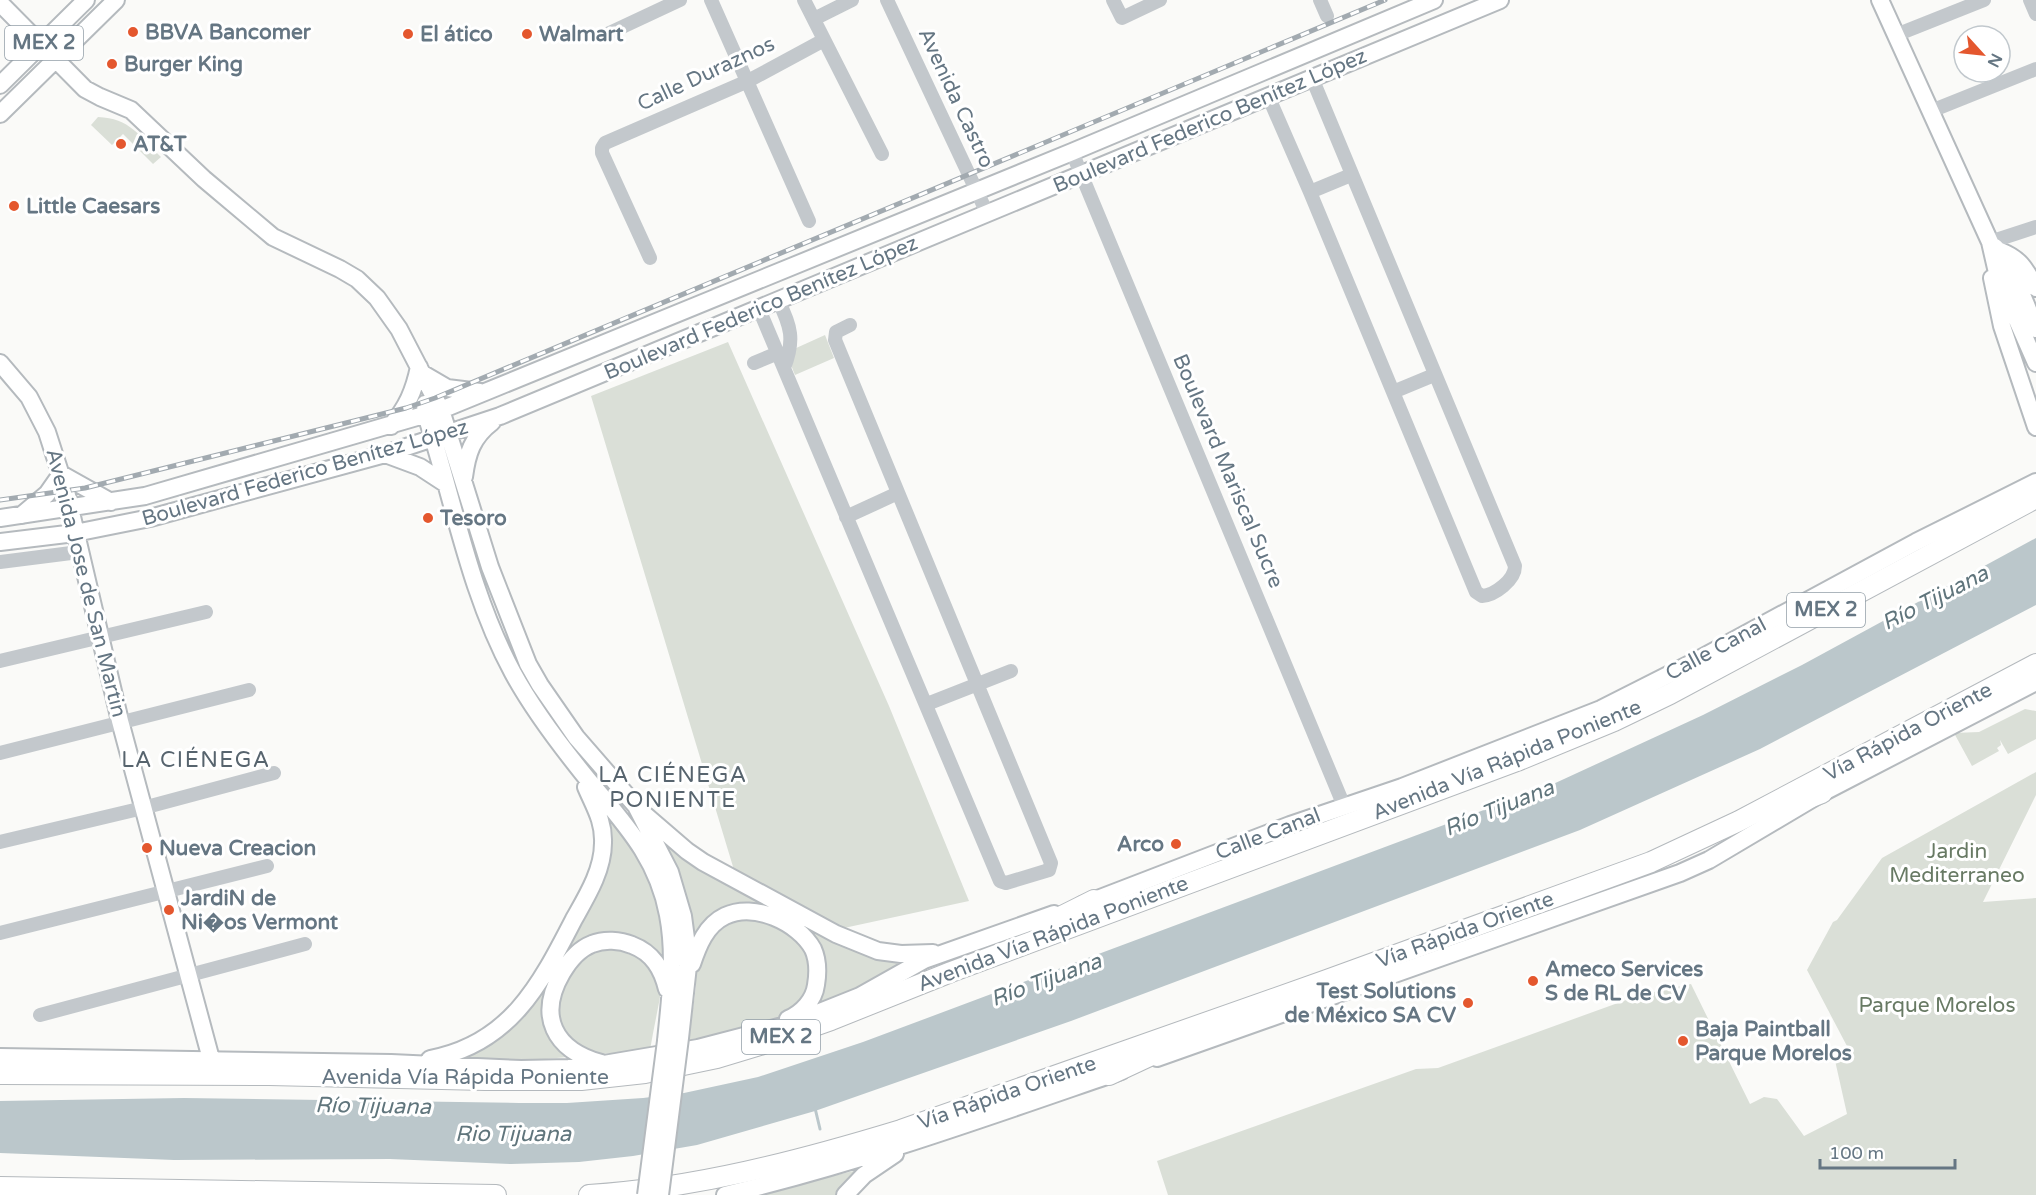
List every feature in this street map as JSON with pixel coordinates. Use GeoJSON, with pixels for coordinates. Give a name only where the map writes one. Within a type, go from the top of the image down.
{"type":"FeatureCollection","features":[{"type":"Feature","properties":{"kind":"highway","name":"Avenida Vía Rápida Poniente"},"geometry":{"type":"LineString","coordinates":[[0,1074],[269,1075],[485,1080],[612,1078],[717,1058],[831,1020],[951,972],[1517,760],[1614,721],[1670,694],[2033,489]]}},
{"type":"Feature","properties":{"kind":"highway"},"geometry":{"type":"LineString","coordinates":[[1614,721],[1625,710],[1734,648],[1741,637]]}},
{"type":"Feature","properties":{"kind":"highway","name":"Vía Rápida Oriente"},"geometry":{"type":"LineString","coordinates":[[589,1195],[685,1185],[839,1149],[901,1130],[1327,980],[1651,862],[1739,820],[2036,664]]}},
{"type":"Feature","properties":{"kind":"highway"},"geometry":{"type":"LineString","coordinates":[[1402,787],[1409,789],[1496,761],[1517,760]]}},
{"type":"Feature","properties":{"kind":"highway"},"geometry":{"type":"LineString","coordinates":[[1651,862],[1670,861],[1691,853],[1794,803],[1822,794]]}},
{"type":"Feature","properties":{"kind":"highway"},"geometry":{"type":"LineString","coordinates":[[951,972],[1094,900]]}},
{"type":"Feature","properties":{"kind":"highway"},"geometry":{"type":"LineString","coordinates":[[1109,1075],[1196,1036],[1280,1004],[1327,980]]}},
{"type":"Feature","properties":{"kind":"highway"},"geometry":{"type":"LineString","coordinates":[[152,1060],[166,1065],[235,1068],[269,1075]]}},
{"type":"Feature","properties":{"kind":"highway"},"geometry":{"type":"LineString","coordinates":[[0,1187],[496,1195]]}},
{"type":"Feature","properties":{"kind":"main road","name":"MEX 2"},"geometry":{"type":"LineString","coordinates":[[0,85],[86,0]]}},
{"type":"Feature","properties":{"kind":"main road","name":"MEX 2"},"geometry":{"type":"LineString","coordinates":[[0,114],[116,0]]}},
{"type":"Feature","properties":{"kind":"main road","name":"Boulevard Federico Benítez López"},"geometry":{"type":"LineString","coordinates":[[0,518],[145,496],[433,413],[490,392],[1072,152],[1434,0]]}},
{"type":"Feature","properties":{"kind":"main road","name":"Boulevard Federico Benítez López"},"geometry":{"type":"LineString","coordinates":[[0,542],[75,532],[150,518],[385,454],[500,416],[1500,0]]}},
{"type":"Feature","properties":{"kind":"main road"},"geometry":{"type":"LineString","coordinates":[[1880,0],[1994,250],[2036,329]]}},
{"type":"Feature","properties":{"kind":"main road"},"geometry":{"type":"LineString","coordinates":[[0,3],[85,89],[131,110],[258,226],[273,237],[357,279],[390,314],[422,374],[441,436],[464,481],[490,567],[519,644],[540,686],[576,737],[636,806],[687,851],[703,862],[836,934],[878,951],[901,954],[949,951]]}},
{"type":"Feature","properties":{"kind":"main road"},"geometry":{"type":"LineString","coordinates":[[1994,250],[2013,256],[2019,261],[2036,288]]}},
{"type":"Feature","properties":{"kind":"main road"},"geometry":{"type":"LineString","coordinates":[[1994,250],[1998,277],[2036,363]]}},
{"type":"Feature","properties":{"kind":"main road"},"geometry":{"type":"LineString","coordinates":[[1994,250],[1992,277],[1995,300],[2036,427]]}},
{"type":"Feature","properties":{"kind":"main road","name":"Avenida Jose de San Martin"},"geometry":{"type":"LineString","coordinates":[[0,363],[29,397],[47,432],[61,474],[120,721],[211,1059]]}},
{"type":"Feature","properties":{"kind":"main road"},"geometry":{"type":"LineString","coordinates":[[422,374],[455,390],[490,392]]}},
{"type":"Feature","properties":{"kind":"main road"},"geometry":{"type":"LineString","coordinates":[[390,427],[406,408],[422,374]]}},
{"type":"Feature","properties":{"kind":"main road"},"geometry":{"type":"LineString","coordinates":[[464,481],[469,450],[483,430],[500,416]]}},
{"type":"Feature","properties":{"kind":"main road"},"geometry":{"type":"LineString","coordinates":[[441,436],[446,484],[471,571],[495,638],[526,697],[577,767],[639,842],[661,888],[668,913],[671,938],[673,973],[669,1004]]}},
{"type":"Feature","properties":{"kind":"main road"},"geometry":{"type":"LineString","coordinates":[[385,454],[420,467],[446,484]]}},
{"type":"Feature","properties":{"kind":"main road"},"geometry":{"type":"LineString","coordinates":[[255,465],[260,489]]}},
{"type":"Feature","properties":{"kind":"main road"},"geometry":{"type":"LineString","coordinates":[[2033,489],[2036,470]]}},
{"type":"Feature","properties":{"kind":"main road"},"geometry":{"type":"LineString","coordinates":[[22,515],[47,494],[61,474],[111,502]]}},
{"type":"Feature","properties":{"kind":"main road","name":"Calle Canal"},"geometry":{"type":"LineString","coordinates":[[391,1063],[521,1069],[569,1068],[604,1064],[698,1048],[761,1032],[817,1014],[860,996],[924,960],[1094,900],[1344,806],[1402,787],[1601,709],[1741,637],[1916,542],[2033,489]]}},
{"type":"Feature","properties":{"kind":"main road"},"geometry":{"type":"LineString","coordinates":[[725,1195],[915,1142],[1680,873],[1709,860],[1822,794],[2036,682]]}},
{"type":"Feature","properties":{"kind":"main road"},"geometry":{"type":"LineString","coordinates":[[0,1057],[391,1063],[443,1056],[480,1041],[513,1016],[536,989],[579,910],[601,861],[603,844],[598,810],[577,767]]}},
{"type":"Feature","properties":{"kind":"main road"},"geometry":{"type":"LineString","coordinates":[[636,806],[670,872],[678,896],[687,946],[685,988]]}},
{"type":"Feature","properties":{"kind":"main road"},"geometry":{"type":"LineString","coordinates":[[646,1195],[673,1040],[697,949],[709,929],[724,916],[734,912],[763,913],[791,926],[807,940],[815,955],[818,972],[815,990],[810,1001],[799,1012],[761,1032]]}},
{"type":"Feature","properties":{"kind":"main road"},"geometry":{"type":"LineString","coordinates":[[604,1064],[585,1059],[562,1041],[553,1025],[550,1005],[552,994],[558,979],[574,956],[593,943],[606,941],[627,943],[646,952],[661,969],[669,1004],[673,1040],[660,1195]]}},
{"type":"Feature","properties":{"kind":"main road"},"geometry":{"type":"LineString","coordinates":[[845,1195],[864,1175],[915,1142]]}},
{"type":"Feature","properties":{"kind":"street"},"geometry":{"type":"LineString","coordinates":[[603,36],[680,0]]}},
{"type":"Feature","properties":{"kind":"street"},"geometry":{"type":"LineString","coordinates":[[711,0],[810,221]]}},
{"type":"Feature","properties":{"kind":"street"},"geometry":{"type":"LineString","coordinates":[[804,0],[882,154]]}},
{"type":"Feature","properties":{"kind":"street"},"geometry":{"type":"LineString","coordinates":[[814,20],[852,0]]}},
{"type":"Feature","properties":{"kind":"street","name":"Avenida Castro"},"geometry":{"type":"LineString","coordinates":[[887,0],[987,213]]}},
{"type":"Feature","properties":{"kind":"street"},"geometry":{"type":"LineString","coordinates":[[1113,0],[1122,18],[1160,0]]}},
{"type":"Feature","properties":{"kind":"street"},"geometry":{"type":"LineString","coordinates":[[1320,0],[1327,16]]}},
{"type":"Feature","properties":{"kind":"street"},"geometry":{"type":"LineString","coordinates":[[1896,35],[1984,0]]}},
{"type":"Feature","properties":{"kind":"street"},"geometry":{"type":"LineString","coordinates":[[2030,0],[2036,14]]}},
{"type":"Feature","properties":{"kind":"street","name":"Calle Duraznos"},"geometry":{"type":"LineString","coordinates":[[650,258],[602,153],[605,143],[748,81],[824,40]]}},
{"type":"Feature","properties":{"kind":"street"},"geometry":{"type":"LineString","coordinates":[[1931,111],[2036,69]]}},
{"type":"Feature","properties":{"kind":"street"},"geometry":{"type":"LineString","coordinates":[[1269,98],[1476,592],[1482,596],[1490,594],[1510,580],[1515,566],[1312,78]]}},
{"type":"Feature","properties":{"kind":"street","name":"Boulevard Mariscal Sucre"},"geometry":{"type":"LineString","coordinates":[[1072,152],[1344,806]]}},
{"type":"Feature","properties":{"kind":"street"},"geometry":{"type":"LineString","coordinates":[[1310,192],[1351,175]]}},
{"type":"Feature","properties":{"kind":"street"},"geometry":{"type":"LineString","coordinates":[[1994,250],[2036,227]]}},
{"type":"Feature","properties":{"kind":"street"},"geometry":{"type":"LineString","coordinates":[[778,300],[792,338],[784,368]]}},
{"type":"Feature","properties":{"kind":"street"},"geometry":{"type":"LineString","coordinates":[[759,309],[1000,881],[1006,883],[1049,870],[1052,863],[835,340],[836,332],[850,326]]}},
{"type":"Feature","properties":{"kind":"street"},"geometry":{"type":"LineString","coordinates":[[754,363],[778,353]]}},
{"type":"Feature","properties":{"kind":"street"},"geometry":{"type":"LineString","coordinates":[[1393,392],[1434,375]]}},
{"type":"Feature","properties":{"kind":"street"},"geometry":{"type":"LineString","coordinates":[[846,517],[898,493]]}},
{"type":"Feature","properties":{"kind":"street"},"geometry":{"type":"LineString","coordinates":[[0,562],[80,552]]}},
{"type":"Feature","properties":{"kind":"street"},"geometry":{"type":"LineString","coordinates":[[0,662],[206,612]]}},
{"type":"Feature","properties":{"kind":"street"},"geometry":{"type":"LineString","coordinates":[[927,704],[1011,671]]}},
{"type":"Feature","properties":{"kind":"street"},"geometry":{"type":"LineString","coordinates":[[0,753],[249,690]]}},
{"type":"Feature","properties":{"kind":"street"},"geometry":{"type":"LineString","coordinates":[[0,842],[143,808],[274,773]]}},
{"type":"Feature","properties":{"kind":"street"},"geometry":{"type":"LineString","coordinates":[[0,933],[167,893],[267,866]]}},
{"type":"Feature","properties":{"kind":"street"},"geometry":{"type":"LineString","coordinates":[[40,1015],[305,944]]}},
{"type":"Feature","properties":{"kind":"green space"},"geometry":{"type":"Polygon","coordinates":[[[98,117],[109,118],[126,125],[140,135],[161,157],[153,164],[123,134],[112,145],[91,125],[98,117]]]}},
{"type":"Feature","properties":{"kind":"green space"},"geometry":{"type":"Polygon","coordinates":[[[825,335],[834,358],[795,375],[791,365],[794,349],[825,335]]]}},
{"type":"Feature","properties":{"kind":"green space"},"geometry":{"type":"Polygon","coordinates":[[[728,342],[889,706],[969,901],[844,928],[734,870],[591,396],[728,342]]]}},
{"type":"Feature","properties":{"kind":"green space"},"geometry":{"type":"Polygon","coordinates":[[[2025,709],[2036,711],[2036,739],[2008,754],[2000,740],[2001,745],[1997,748],[1999,751],[1972,766],[1954,733],[1979,732],[2025,709]]]}},
{"type":"Feature","properties":{"kind":"green space","name":"Parque Morelos"},"geometry":{"type":"Polygon","coordinates":[[[2036,772],[2036,795],[1983,902],[2036,898],[2036,1195],[1168,1195],[1157,1161],[1416,1069],[1438,1068],[1640,995],[1691,984],[1750,1104],[1764,1097],[1777,1099],[1804,1136],[1847,1114],[1834,1056],[1848,1048],[1807,970],[1833,922],[1837,920],[1882,858],[2036,772]]]}},
{"type":"Feature","properties":{"kind":"green space"},"geometry":{"type":"Polygon","coordinates":[[[593,793],[644,870],[660,913],[665,959],[650,1050],[510,1062],[455,1059],[525,1012],[606,862],[593,793]]]}},
{"type":"Feature","properties":{"kind":"green space"},"geometry":{"type":"Polygon","coordinates":[[[663,838],[909,962],[814,1008],[690,1043],[696,983],[695,957],[684,905],[663,838]]]}},
{"type":"Feature","properties":{"kind":"green space"},"geometry":{"type":"Polygon","coordinates":[[[862,1169],[837,1195],[752,1195],[862,1169]]]}},
{"type":"Feature","properties":{"kind":"water","name":"Rio Tijuana"},"geometry":{"type":"Polygon","coordinates":[[[2036,538],[2036,605],[1760,749],[1580,830],[1071,1021],[815,1111],[697,1145],[579,1162],[511,1164],[390,1159],[174,1160],[0,1153],[0,1101],[184,1098],[567,1103],[684,1093],[758,1077],[863,1042],[1551,785],[1703,715],[1802,665],[2036,538]]]}},
{"type":"Feature","properties":{"kind":"waterway"},"geometry":{"type":"LineString","coordinates":[[815,1108],[820,1129]]}},
{"type":"Feature","properties":{"kind":"railway"},"geometry":{"type":"LineString","coordinates":[[0,500],[85,488],[406,408],[435,398],[1385,0]]}},
{"type":"Feature","properties":{"kind":"place","name":"BBVA Bancomer"},"geometry":{"type":"Point","coordinates":[133,32]}},
{"type":"Feature","properties":{"kind":"place","name":"El ático"},"geometry":{"type":"Point","coordinates":[408,34]}},
{"type":"Feature","properties":{"kind":"place","name":"Walmart"},"geometry":{"type":"Point","coordinates":[527,34]}},
{"type":"Feature","properties":{"kind":"place","name":"Burger King"},"geometry":{"type":"Point","coordinates":[112,64]}},
{"type":"Feature","properties":{"kind":"place","name":"AT&T"},"geometry":{"type":"Point","coordinates":[121,144]}},
{"type":"Feature","properties":{"kind":"place","name":"Little Caesars"},"geometry":{"type":"Point","coordinates":[14,206]}},
{"type":"Feature","properties":{"kind":"place","name":"Tesoro"},"geometry":{"type":"Point","coordinates":[428,518]}},
{"type":"Feature","properties":{"kind":"place","name":"Arco"},"geometry":{"type":"Point","coordinates":[1176,844]}},
{"type":"Feature","properties":{"kind":"place","name":"Nueva Creacion"},"geometry":{"type":"Point","coordinates":[147,848]}},
{"type":"Feature","properties":{"kind":"place","name":"JardiN de Ni�os Vermont"},"geometry":{"type":"Point","coordinates":[169,910]}},
{"type":"Feature","properties":{"kind":"place","name":"Ameco Services S de RL de CV"},"geometry":{"type":"Point","coordinates":[1533,981]}},
{"type":"Feature","properties":{"kind":"place","name":"Test Solutions de México SA CV"},"geometry":{"type":"Point","coordinates":[1468,1003]}},
{"type":"Feature","properties":{"kind":"place","name":"Baja Paintball Parque Morelos"},"geometry":{"type":"Point","coordinates":[1683,1041]}},
{"type":"Feature","properties":{"kind":"district","name":"LA CIÉNEGA"},"geometry":{"type":"Point","coordinates":[196,760]}},
{"type":"Feature","properties":{"kind":"district","name":"LA CIÉNEGA PONIENTE"},"geometry":{"type":"Point","coordinates":[673,788]}},
{"type":"Feature","properties":{"kind":"water label","name":"Río Tijuana"},"geometry":{"type":"Point","coordinates":[1935,598]}},
{"type":"Feature","properties":{"kind":"water label","name":"Río Tijuana"},"geometry":{"type":"Point","coordinates":[1499,808]}},
{"type":"Feature","properties":{"kind":"water label","name":"Río Tijuana"},"geometry":{"type":"Point","coordinates":[1046,980]}},
{"type":"Feature","properties":{"kind":"water label","name":"Río Tijuana"},"geometry":{"type":"Point","coordinates":[373,1106]}},
{"type":"Feature","properties":{"kind":"park label","name":"Jardin Mediterraneo"},"geometry":{"type":"Point","coordinates":[1957,863]}}]}
